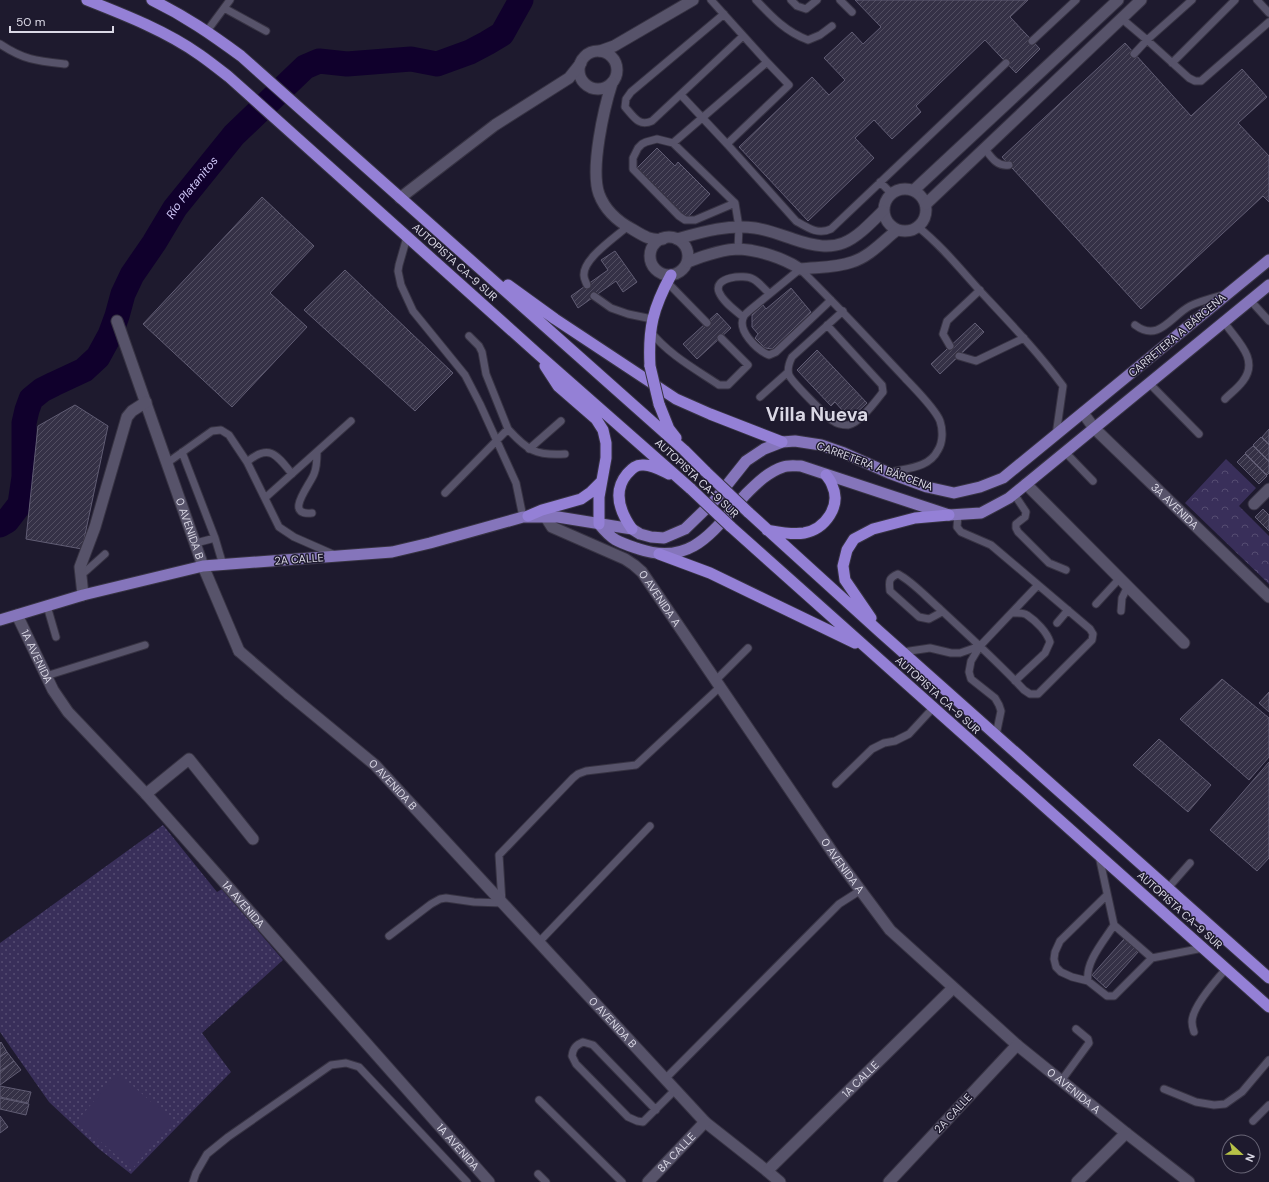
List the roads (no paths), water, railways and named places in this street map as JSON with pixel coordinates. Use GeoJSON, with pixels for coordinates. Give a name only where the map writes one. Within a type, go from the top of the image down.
{"type":"FeatureCollection","features":[{"type":"Feature","properties":{"kind":"highway","name":"AUTOPISTA CA-9 SUR"},"geometry":{"type":"LineString","coordinates":[[86,0],[134,19],[161,32],[200,54],[229,78],[538,355],[682,480],[730,526],[867,649],[1269,1007]]}},
{"type":"Feature","properties":{"kind":"highway","name":"AUTOPISTA CA-9 SUR"},"geometry":{"type":"LineString","coordinates":[[152,0],[176,12],[207,31],[241,56],[684,450],[767,530],[880,632],[1269,978]]}},
{"type":"Feature","properties":{"kind":"highway"},"geometry":{"type":"LineString","coordinates":[[475,264],[499,279],[555,320],[676,399],[782,442]]}},
{"type":"Feature","properties":{"kind":"highway"},"geometry":{"type":"LineString","coordinates":[[669,279],[660,296],[652,319],[649,342],[650,366],[659,404],[669,428],[684,450]]}},
{"type":"Feature","properties":{"kind":"highway"},"geometry":{"type":"LineString","coordinates":[[538,355],[558,386],[596,419],[603,430],[606,442],[606,458],[598,497],[599,524]]}},
{"type":"Feature","properties":{"kind":"highway"},"geometry":{"type":"LineString","coordinates":[[632,529],[618,502],[620,487],[624,478],[634,467],[643,464],[654,467],[682,480]]}},
{"type":"Feature","properties":{"kind":"highway"},"geometry":{"type":"LineString","coordinates":[[767,530],[804,533],[818,528],[826,522],[832,512],[835,497],[833,485],[826,475]]}},
{"type":"Feature","properties":{"kind":"highway"},"geometry":{"type":"LineString","coordinates":[[525,516],[581,499],[601,482]]}},
{"type":"Feature","properties":{"kind":"highway"},"geometry":{"type":"LineString","coordinates":[[880,632],[845,580],[843,566],[847,550],[854,539],[873,529],[915,518],[954,515]]}},
{"type":"Feature","properties":{"kind":"highway"},"geometry":{"type":"LineString","coordinates":[[659,554],[710,573],[867,649]]}},
{"type":"Feature","properties":{"kind":"main road","name":"CARRETERA A BÁRCENA"},"geometry":{"type":"LineString","coordinates":[[632,529],[640,534],[664,538],[685,529],[715,500],[746,461],[764,449],[782,442],[795,441],[820,445],[844,453],[889,473],[927,487],[954,493],[980,487],[1003,478],[1269,260]]}},
{"type":"Feature","properties":{"kind":"main road","name":"CARRETERA A BÁRCENA"},"geometry":{"type":"LineString","coordinates":[[659,554],[673,554],[685,551],[704,539],[754,486],[768,474],[784,466],[801,466],[954,515],[981,513],[1014,494],[1269,285]]}},
{"type":"Feature","properties":{"kind":"main road","name":"2A CALLE"},"geometry":{"type":"LineString","coordinates":[[0,620],[83,595],[203,566],[392,552],[430,543],[525,516],[558,517],[632,529]]}},
{"type":"Feature","properties":{"kind":"main road"},"geometry":{"type":"LineString","coordinates":[[599,524],[609,536],[619,542],[646,552],[659,554]]}},
{"type":"Feature","properties":{"kind":"street"},"geometry":{"type":"LineString","coordinates":[[400,198],[495,125],[569,78],[589,54],[614,46],[693,0]]}},
{"type":"Feature","properties":{"kind":"street"},"geometry":{"type":"LineString","coordinates":[[914,190],[1118,0]]}},
{"type":"Feature","properties":{"kind":"street"},"geometry":{"type":"LineString","coordinates":[[926,204],[1141,0]]}},
{"type":"Feature","properties":{"kind":"street"},"geometry":{"type":"LineString","coordinates":[[561,83],[576,81],[602,89],[608,87],[616,78],[620,52],[626,39]]}},
{"type":"Feature","properties":{"kind":"street"},"geometry":{"type":"LineString","coordinates":[[600,51],[611,56],[617,66]]}},
{"type":"Feature","properties":{"kind":"street"},"geometry":{"type":"LineString","coordinates":[[581,63],[580,73],[588,85],[597,92],[605,106]]}},
{"type":"Feature","properties":{"kind":"street"},"geometry":{"type":"LineString","coordinates":[[612,83],[605,106],[598,154],[596,180],[599,194],[605,206],[614,217],[647,238],[655,240],[667,237],[677,239],[682,242],[688,251],[688,262],[682,271],[669,279],[655,269],[650,258],[653,246],[662,239]]}},
{"type":"Feature","properties":{"kind":"street"},"geometry":{"type":"LineString","coordinates":[[677,239],[719,228],[738,227],[756,228],[800,242],[822,246],[841,245],[862,232],[883,211],[887,198],[891,193],[902,188],[914,190],[919,193],[926,204],[927,210],[925,217],[918,227],[907,231],[897,230],[887,222],[883,211]]}},
{"type":"Feature","properties":{"kind":"street"},"geometry":{"type":"LineString","coordinates":[[688,262],[706,255],[738,249],[776,257],[792,263],[800,269],[852,262],[870,252],[897,230]]}},
{"type":"Feature","properties":{"kind":"street"},"geometry":{"type":"LineString","coordinates":[[647,238],[650,243],[651,252]]}},
{"type":"Feature","properties":{"kind":"street","name":"0 AVENIDA B"},"geometry":{"type":"LineString","coordinates":[[117,321],[203,566],[239,650],[289,694],[375,765],[705,1122],[780,1182]]}},
{"type":"Feature","properties":{"kind":"street"},"geometry":{"type":"LineString","coordinates":[[83,595],[80,567],[96,527],[127,417],[132,411],[146,402]]}},
{"type":"Feature","properties":{"kind":"street","name":"3A AVENIDA"},"geometry":{"type":"LineString","coordinates":[[1083,413],[1094,428],[1269,597]]}},
{"type":"Feature","properties":{"kind":"street"},"geometry":{"type":"LineString","coordinates":[[1026,484],[1184,643]]}},
{"type":"Feature","properties":{"kind":"street"},"geometry":{"type":"LineString","coordinates":[[1254,504],[1269,489]]}},
{"type":"Feature","properties":{"kind":"street","name":"0 AVENIDA A"},"geometry":{"type":"LineString","coordinates":[[545,516],[552,527],[625,559],[638,568],[645,576],[835,856],[890,930],[1017,1045],[1189,1182]]}},
{"type":"Feature","properties":{"kind":"street","name":"1A AVENIDA"},"geometry":{"type":"LineString","coordinates":[[17,614],[53,690],[68,712],[146,794],[489,1182]]}},
{"type":"Feature","properties":{"kind":"street"},"geometry":{"type":"LineString","coordinates":[[146,794],[189,759],[253,839]]}},
{"type":"Feature","properties":{"kind":"street","name":"1A CALLE"},"geometry":{"type":"LineString","coordinates":[[767,1171],[953,988]]}},
{"type":"Feature","properties":{"kind":"street","name":"2A CALLE"},"geometry":{"type":"LineString","coordinates":[[889,1182],[1017,1045]]}},
{"type":"Feature","properties":{"kind":"street","name":"8A CALLE"},"geometry":{"type":"LineString","coordinates":[[655,1180],[705,1122]]}},
{"type":"Feature","properties":{"kind":"street"},"geometry":{"type":"LineString","coordinates":[[1077,1182],[1126,1133]]}},
{"type":"Feature","properties":{"kind":"lane"},"geometry":{"type":"LineString","coordinates":[[207,31],[230,0]]}},
{"type":"Feature","properties":{"kind":"lane"},"geometry":{"type":"LineString","coordinates":[[712,0],[743,36],[790,85],[727,144]]}},
{"type":"Feature","properties":{"kind":"lane"},"geometry":{"type":"LineString","coordinates":[[756,0],[777,22],[796,36],[808,40],[820,35],[832,26]]}},
{"type":"Feature","properties":{"kind":"lane"},"geometry":{"type":"LineString","coordinates":[[791,0],[797,6],[806,9],[817,0]]}},
{"type":"Feature","properties":{"kind":"lane"},"geometry":{"type":"LineString","coordinates":[[840,0],[852,12]]}},
{"type":"Feature","properties":{"kind":"lane"},"geometry":{"type":"LineString","coordinates":[[1032,41],[1076,0]]}},
{"type":"Feature","properties":{"kind":"lane"},"geometry":{"type":"LineString","coordinates":[[1134,54],[1147,40],[1192,0]]}},
{"type":"Feature","properties":{"kind":"lane"},"geometry":{"type":"LineString","coordinates":[[1172,63],[1235,0]]}},
{"type":"Feature","properties":{"kind":"lane"},"geometry":{"type":"LineString","coordinates":[[1257,0],[1269,13]]}},
{"type":"Feature","properties":{"kind":"lane"},"geometry":{"type":"LineString","coordinates":[[224,8],[266,31]]}},
{"type":"Feature","properties":{"kind":"lane"},"geometry":{"type":"LineString","coordinates":[[724,14],[631,92],[626,100],[625,108],[639,122],[646,124],[652,121],[743,36]]}},
{"type":"Feature","properties":{"kind":"lane"},"geometry":{"type":"LineString","coordinates":[[1121,18],[1189,78],[1195,81],[1201,81],[1269,22]]}},
{"type":"Feature","properties":{"kind":"lane"},"geometry":{"type":"LineString","coordinates":[[0,44],[9,50],[33,61],[64,64]]}},
{"type":"Feature","properties":{"kind":"lane"},"geometry":{"type":"LineString","coordinates":[[673,143],[767,62]]}},
{"type":"Feature","properties":{"kind":"lane"},"geometry":{"type":"LineString","coordinates":[[680,95],[796,220],[815,231],[825,232],[831,229],[1006,63]]}},
{"type":"Feature","properties":{"kind":"lane"},"geometry":{"type":"LineString","coordinates":[[735,203],[695,220],[688,221],[679,216],[633,169],[633,158],[638,148],[646,142],[657,140],[673,143],[735,203],[738,227],[738,249]]}},
{"type":"Feature","properties":{"kind":"lane"},"geometry":{"type":"LineString","coordinates":[[985,149],[999,164],[1009,165]]}},
{"type":"Feature","properties":{"kind":"lane"},"geometry":{"type":"LineString","coordinates":[[880,182],[891,193]]}},
{"type":"Feature","properties":{"kind":"lane"},"geometry":{"type":"LineString","coordinates":[[587,285],[584,276],[585,267],[593,257],[628,226]]}},
{"type":"Feature","properties":{"kind":"lane"},"geometry":{"type":"LineString","coordinates":[[918,227],[935,242],[1024,338],[1063,386],[1056,435]]}},
{"type":"Feature","properties":{"kind":"lane"},"geometry":{"type":"LineString","coordinates":[[407,237],[398,271],[401,285],[413,311],[464,375],[480,404],[516,483],[525,516]]}},
{"type":"Feature","properties":{"kind":"lane"},"geometry":{"type":"LineString","coordinates":[[831,300],[776,352],[769,355],[762,352],[746,336],[742,325],[743,317],[800,269],[843,311],[935,412],[940,420],[942,430],[941,440],[938,450],[932,458],[925,465],[889,473]]}},
{"type":"Feature","properties":{"kind":"lane"},"geometry":{"type":"LineString","coordinates":[[743,317],[724,300],[719,292],[721,283],[728,278],[743,276],[748,277],[753,279],[770,293]]}},
{"type":"Feature","properties":{"kind":"lane"},"geometry":{"type":"LineString","coordinates":[[669,279],[707,323]]}},
{"type":"Feature","properties":{"kind":"lane"},"geometry":{"type":"LineString","coordinates":[[950,346],[943,334],[947,321],[980,290]]}},
{"type":"Feature","properties":{"kind":"lane"},"geometry":{"type":"LineString","coordinates":[[1135,325],[1139,329],[1150,332],[1160,329],[1190,306],[1229,293]]}},
{"type":"Feature","properties":{"kind":"lane"},"geometry":{"type":"LineString","coordinates":[[594,296],[611,308],[628,314],[652,319]]}},
{"type":"Feature","properties":{"kind":"lane"},"geometry":{"type":"LineString","coordinates":[[1250,300],[1269,321]]}},
{"type":"Feature","properties":{"kind":"lane"},"geometry":{"type":"LineString","coordinates":[[827,325],[882,385],[883,392],[859,419],[849,425],[833,422],[793,382],[788,372],[792,357],[827,325],[843,311]]}},
{"type":"Feature","properties":{"kind":"lane"},"geometry":{"type":"LineString","coordinates":[[1224,322],[1248,354],[1250,365],[1248,374],[1225,399]]}},
{"type":"Feature","properties":{"kind":"lane"},"geometry":{"type":"LineString","coordinates":[[650,331],[659,343],[668,350],[719,385],[728,386],[748,365],[721,338]]}},
{"type":"Feature","properties":{"kind":"lane"},"geometry":{"type":"LineString","coordinates":[[469,336],[479,346],[482,352],[486,374],[508,429],[529,449],[550,455],[565,454]]}},
{"type":"Feature","properties":{"kind":"lane"},"geometry":{"type":"LineString","coordinates":[[959,356],[976,361],[1024,338]]}},
{"type":"Feature","properties":{"kind":"lane"},"geometry":{"type":"LineString","coordinates":[[760,397],[788,372]]}},
{"type":"Feature","properties":{"kind":"lane"},"geometry":{"type":"LineString","coordinates":[[1149,383],[1199,434]]}},
{"type":"Feature","properties":{"kind":"lane"},"geometry":{"type":"LineString","coordinates":[[265,498],[351,421]]}},
{"type":"Feature","properties":{"kind":"lane"},"geometry":{"type":"LineString","coordinates":[[529,449],[561,421]]}},
{"type":"Feature","properties":{"kind":"lane"},"geometry":{"type":"LineString","coordinates":[[445,493],[508,429]]}},
{"type":"Feature","properties":{"kind":"lane"},"geometry":{"type":"LineString","coordinates":[[167,463],[212,431],[221,430],[229,435],[247,462],[279,526],[294,536],[337,556]]}},
{"type":"Feature","properties":{"kind":"lane"},"geometry":{"type":"LineString","coordinates":[[182,452],[215,538],[223,564]]}},
{"type":"Feature","properties":{"kind":"lane"},"geometry":{"type":"LineString","coordinates":[[247,462],[261,452],[270,453],[279,458],[292,474]]}},
{"type":"Feature","properties":{"kind":"lane"},"geometry":{"type":"LineString","coordinates":[[312,513],[302,513],[298,508],[302,494],[314,474],[317,452]]}},
{"type":"Feature","properties":{"kind":"lane"},"geometry":{"type":"LineString","coordinates":[[1065,452],[1093,481]]}},
{"type":"Feature","properties":{"kind":"lane"},"geometry":{"type":"LineString","coordinates":[[1014,494],[1026,512],[1025,517],[1016,524],[1018,532],[1049,563],[1066,570]]}},
{"type":"Feature","properties":{"kind":"lane"},"geometry":{"type":"LineString","coordinates":[[942,612],[929,619],[919,617],[890,592],[889,582],[892,577],[898,574],[905,578],[980,646],[1024,690],[1030,694],[1038,694],[1092,640],[1093,634],[1090,629],[992,546],[961,532],[957,527],[954,515]]}},
{"type":"Feature","properties":{"kind":"lane"},"geometry":{"type":"LineString","coordinates":[[196,543],[215,538]]}},
{"type":"Feature","properties":{"kind":"lane"},"geometry":{"type":"LineString","coordinates":[[80,574],[105,554]]}},
{"type":"Feature","properties":{"kind":"lane"},"geometry":{"type":"LineString","coordinates":[[1096,604],[1120,578]]}},
{"type":"Feature","properties":{"kind":"lane"},"geometry":{"type":"LineString","coordinates":[[996,735],[1001,711],[999,704],[995,698],[971,679],[969,672],[971,661],[980,646],[1038,585]]}},
{"type":"Feature","properties":{"kind":"lane"},"geometry":{"type":"LineString","coordinates":[[1121,611],[1122,598],[1128,586]]}},
{"type":"Feature","properties":{"kind":"lane"},"geometry":{"type":"LineString","coordinates":[[47,606],[56,637]]}},
{"type":"Feature","properties":{"kind":"lane"},"geometry":{"type":"LineString","coordinates":[[1057,623],[1068,610]]}},
{"type":"Feature","properties":{"kind":"lane"},"geometry":{"type":"LineString","coordinates":[[1012,613],[1022,613],[1027,615],[1048,634],[1050,642],[1045,653],[1016,681]]}},
{"type":"Feature","properties":{"kind":"lane"},"geometry":{"type":"LineString","coordinates":[[46,676],[145,645]]}},
{"type":"Feature","properties":{"kind":"lane"},"geometry":{"type":"LineString","coordinates":[[903,652],[930,648],[951,653],[960,653],[980,646]]}},
{"type":"Feature","properties":{"kind":"lane"},"geometry":{"type":"LineString","coordinates":[[389,936],[431,904],[440,899],[446,898],[474,902],[502,903],[499,855],[502,850],[572,778],[578,774],[586,771],[636,765],[718,683],[748,648]]}},
{"type":"Feature","properties":{"kind":"lane"},"geometry":{"type":"LineString","coordinates":[[836,784],[872,749],[884,743],[895,741],[909,734],[933,708]]}},
{"type":"Feature","properties":{"kind":"lane"},"geometry":{"type":"LineString","coordinates":[[539,942],[650,826]]}},
{"type":"Feature","properties":{"kind":"lane"},"geometry":{"type":"LineString","coordinates":[[1099,856],[1114,925],[1152,958]]}},
{"type":"Feature","properties":{"kind":"lane"},"geometry":{"type":"LineString","coordinates":[[1168,888],[1190,863]]}},
{"type":"Feature","properties":{"kind":"lane"},"geometry":{"type":"LineString","coordinates":[[665,1079],[839,904],[861,890]]}},
{"type":"Feature","properties":{"kind":"lane"},"geometry":{"type":"LineString","coordinates":[[1107,895],[1060,942],[1055,952],[1054,959],[1056,967],[1061,972],[1072,977],[1088,981],[1107,996],[1114,996],[1152,958],[1202,948]]}},
{"type":"Feature","properties":{"kind":"lane"},"geometry":{"type":"LineString","coordinates":[[1088,981],[1087,973],[1090,962],[1114,925]]}},
{"type":"Feature","properties":{"kind":"lane"},"geometry":{"type":"LineString","coordinates":[[1194,1032],[1192,1024],[1195,1010],[1204,995],[1226,969]]}},
{"type":"Feature","properties":{"kind":"lane"},"geometry":{"type":"LineString","coordinates":[[1061,1081],[1089,1043],[1088,1039],[1076,1029]]}},
{"type":"Feature","properties":{"kind":"lane"},"geometry":{"type":"LineString","coordinates":[[656,1110],[593,1045],[583,1042],[577,1045],[572,1056],[576,1064],[628,1117],[643,1122],[656,1110],[675,1090]]}},
{"type":"Feature","properties":{"kind":"lane"},"geometry":{"type":"LineString","coordinates":[[1164,1089],[1196,1102],[1214,1105],[1225,1104],[1242,1092],[1269,1060]]}},
{"type":"Feature","properties":{"kind":"lane"},"geometry":{"type":"LineString","coordinates":[[193,1182],[196,1173],[207,1154],[228,1137],[331,1065],[346,1063],[359,1067],[467,1182]]}},
{"type":"Feature","properties":{"kind":"lane"},"geometry":{"type":"LineString","coordinates":[[539,1100],[622,1182]]}},
{"type":"Feature","properties":{"kind":"lane"},"geometry":{"type":"LineString","coordinates":[[1253,1121],[1269,1105]]}},
{"type":"Feature","properties":{"kind":"lane"},"geometry":{"type":"LineString","coordinates":[[538,1174],[546,1182]]}},
{"type":"Feature","properties":{"kind":"waterway","name":"Río Platanitos"},"geometry":{"type":"LineString","coordinates":[[0,525],[7,521],[20,504],[24,477],[24,423],[31,399],[42,390],[84,370],[98,357],[110,335],[123,294],[132,275],[154,243],[175,208],[234,135],[305,67],[319,61],[347,64],[411,59],[437,64],[470,52],[502,34],[521,0]]}},
{"type":"Feature","properties":{"kind":"district","name":"Villa Nueva"},"geometry":{"type":"Point","coordinates":[817,414]}}]}
